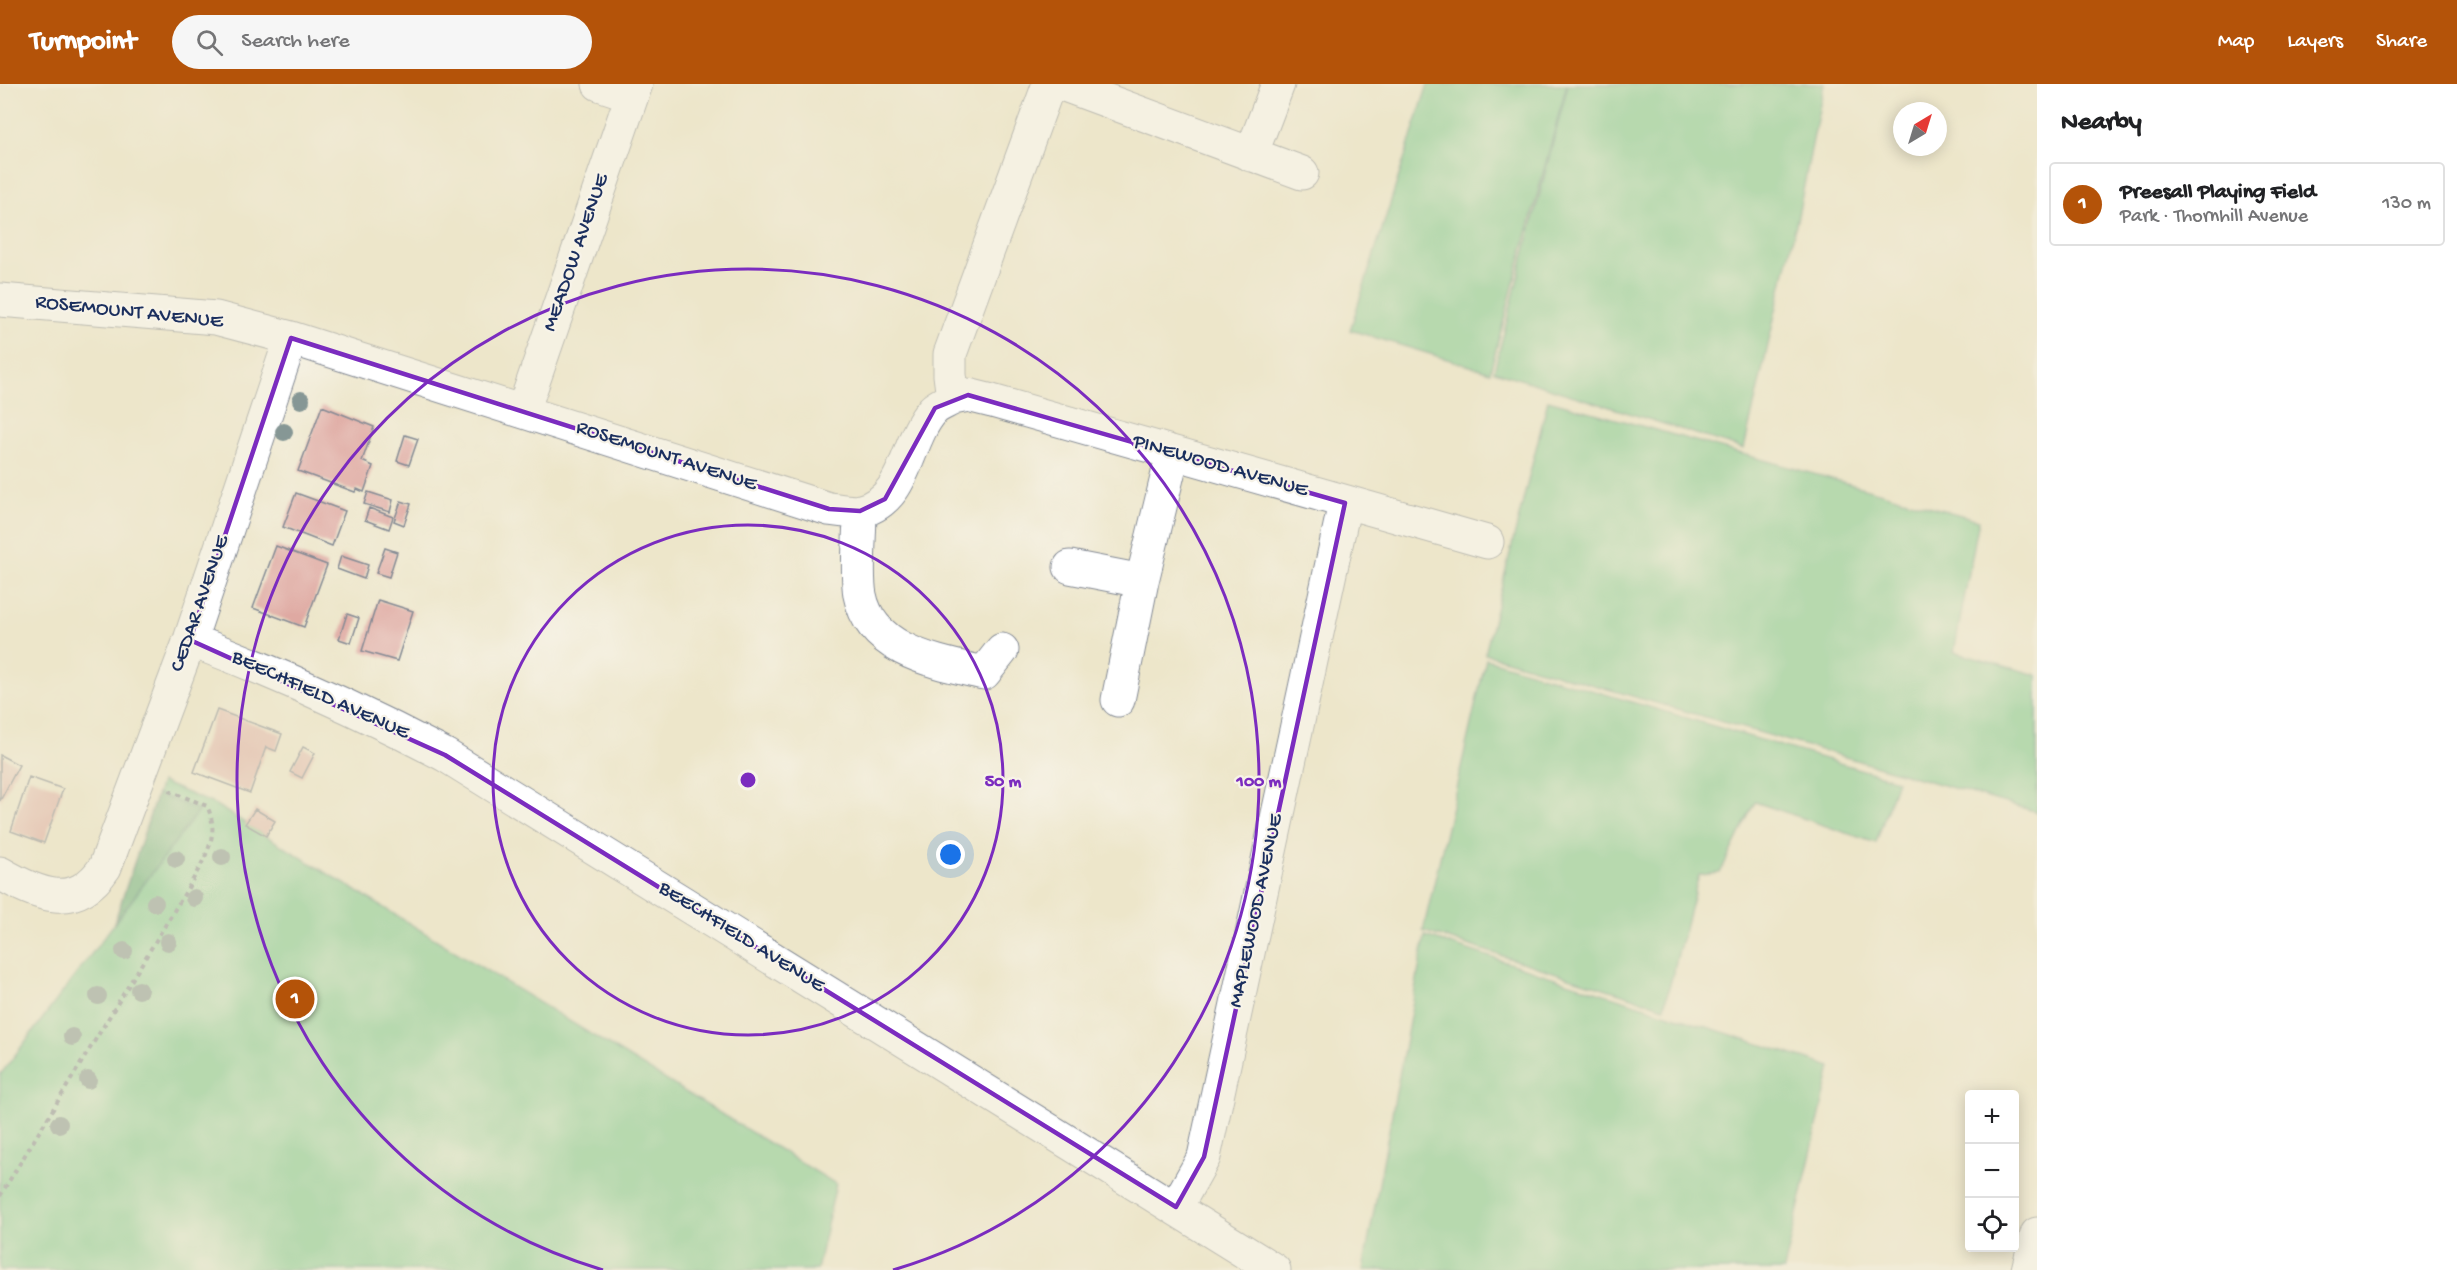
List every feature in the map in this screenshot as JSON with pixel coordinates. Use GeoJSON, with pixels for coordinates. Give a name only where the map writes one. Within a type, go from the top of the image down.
{"type":"FeatureCollection","features":[{"type":"Feature","properties":{"kind":"street","name":"MEADOW AVENUE"},"geometry":{"type":"LineString","coordinates":[[523,411],[634,89],[599,84]]}},
{"type":"Feature","properties":{"kind":"street"},"geometry":{"type":"LineString","coordinates":[[1002,650],[984,673],[932,661],[888,641],[870,623],[860,595],[860,512],[885,499],[900,478],[923,423],[935,408],[953,398],[950,354],[1049,84]]}},
{"type":"Feature","properties":{"kind":"street"},"geometry":{"type":"LineString","coordinates":[[1062,84],[1302,173]]}},
{"type":"Feature","properties":{"kind":"street"},"geometry":{"type":"LineString","coordinates":[[1251,155],[1278,84]]}},
{"type":"Feature","properties":{"kind":"street","name":"ROSEMOUNT AVENUE"},"geometry":{"type":"LineString","coordinates":[[0,300],[216,318],[291,338],[454,392],[523,411],[829,509],[860,512]]}},
{"type":"Feature","properties":{"kind":"street","name":"CEDAR AVENUE"},"geometry":{"type":"LineString","coordinates":[[0,873],[31,891],[57,895],[78,892],[96,880],[105,867],[190,640],[291,338]]}},
{"type":"Feature","properties":{"kind":"street","name":"PINEWOOD AVENUE"},"geometry":{"type":"LineString","coordinates":[[953,398],[968,395],[992,400],[1487,542]]}},
{"type":"Feature","properties":{"kind":"street"},"geometry":{"type":"LineString","coordinates":[[1118,700],[1142,581],[1173,453]]}},
{"type":"Feature","properties":{"kind":"street","name":"MAPLEWOOD AVENUE"},"geometry":{"type":"LineString","coordinates":[[1176,1207],[1203,1157],[1345,503]]}},
{"type":"Feature","properties":{"kind":"street"},"geometry":{"type":"LineString","coordinates":[[1070,567],[1142,581]]}},
{"type":"Feature","properties":{"kind":"street","name":"BEECHFIELD AVENUE"},"geometry":{"type":"LineString","coordinates":[[190,640],[237,658],[391,727],[445,755],[1176,1207],[1274,1270]]}},
{"type":"Feature","properties":{"kind":"street"},"geometry":{"type":"LineString","coordinates":[[2028,1270],[2037,1234]]}},
{"type":"Feature","properties":{"kind":"path"},"geometry":{"type":"LineString","coordinates":[[0,1196],[191,883],[208,851],[213,833],[213,819],[207,806],[160,788]]}},
{"type":"Feature","properties":{"kind":"highlighted area"},"geometry":{"type":"Polygon","coordinates":[[[291,338],[829,509],[860,511],[885,499],[935,408],[968,395],[1345,503],[1204,1157],[1176,1207],[445,755],[190,640],[291,338]]]}},
{"type":"Feature","properties":{"kind":"green space"},"geometry":{"type":"Polygon","coordinates":[[[1428,84],[1567,84],[1490,372],[1350,330],[1428,84]]]}},
{"type":"Feature","properties":{"kind":"green space"},"geometry":{"type":"Polygon","coordinates":[[[1568,84],[1824,84],[1799,211],[1744,449],[1494,371],[1568,84]]]}},
{"type":"Feature","properties":{"kind":"green space"},"geometry":{"type":"Polygon","coordinates":[[[1548,400],[1979,520],[1954,652],[2037,675],[2037,812],[1485,654],[1548,400]]]}},
{"type":"Feature","properties":{"kind":"green space"},"geometry":{"type":"Polygon","coordinates":[[[1486,659],[1897,780],[1876,843],[1755,802],[1720,873],[1699,875],[1664,1007],[1423,931],[1486,659]]]}},
{"type":"Feature","properties":{"kind":"green space"},"geometry":{"type":"Polygon","coordinates":[[[161,782],[214,804],[836,1184],[817,1270],[0,1270],[0,1075],[114,924],[161,782]]]}},
{"type":"Feature","properties":{"kind":"green space"},"geometry":{"type":"Polygon","coordinates":[[[157,794],[199,810],[114,924],[157,794]]]}},
{"type":"Feature","properties":{"kind":"green space"},"geometry":{"type":"Polygon","coordinates":[[[1425,936],[1831,1067],[1784,1270],[1363,1270],[1425,936]]]}},
{"type":"Feature","properties":{"kind":"building"},"geometry":{"type":"Polygon","coordinates":[[[322,406],[374,427],[362,461],[373,466],[364,492],[357,489],[355,492],[298,471],[322,406]]]}},
{"type":"Feature","properties":{"kind":"building"},"geometry":{"type":"Polygon","coordinates":[[[405,435],[418,439],[409,465],[397,461],[405,435]]]}},
{"type":"Feature","properties":{"kind":"building"},"geometry":{"type":"Polygon","coordinates":[[[368,492],[393,500],[390,512],[364,504],[368,492]]]}},
{"type":"Feature","properties":{"kind":"building"},"geometry":{"type":"Polygon","coordinates":[[[296,493],[345,511],[332,546],[283,527],[296,493]]]}},
{"type":"Feature","properties":{"kind":"building"},"geometry":{"type":"Polygon","coordinates":[[[401,501],[411,504],[404,525],[394,521],[401,501]]]}},
{"type":"Feature","properties":{"kind":"building"},"geometry":{"type":"Polygon","coordinates":[[[369,508],[393,517],[389,529],[365,520],[369,508]]]}},
{"type":"Feature","properties":{"kind":"building"},"geometry":{"type":"Polygon","coordinates":[[[276,546],[327,565],[304,627],[253,608],[276,546]]]}},
{"type":"Feature","properties":{"kind":"building"},"geometry":{"type":"Polygon","coordinates":[[[385,548],[397,552],[389,577],[376,573],[385,548]]]}},
{"type":"Feature","properties":{"kind":"building"},"geometry":{"type":"Polygon","coordinates":[[[341,556],[368,565],[364,579],[337,569],[341,556]]]}},
{"type":"Feature","properties":{"kind":"building"},"geometry":{"type":"Polygon","coordinates":[[[378,600],[413,611],[397,661],[362,651],[378,600]]]}},
{"type":"Feature","properties":{"kind":"building"},"geometry":{"type":"Polygon","coordinates":[[[347,614],[359,618],[351,643],[339,639],[347,614]]]}},
{"type":"Feature","properties":{"kind":"building"},"geometry":{"type":"Polygon","coordinates":[[[217,710],[282,734],[276,751],[266,747],[250,793],[194,772],[217,710]]]}},
{"type":"Feature","properties":{"kind":"building"},"geometry":{"type":"Polygon","coordinates":[[[303,747],[315,753],[302,778],[290,772],[303,747]]]}},
{"type":"Feature","properties":{"kind":"building"},"geometry":{"type":"Polygon","coordinates":[[[0,755],[19,765],[0,801],[0,755]]]}},
{"type":"Feature","properties":{"kind":"building"},"geometry":{"type":"Polygon","coordinates":[[[29,777],[63,789],[44,843],[11,831],[29,777]]]}},
{"type":"Feature","properties":{"kind":"building"},"geometry":{"type":"Polygon","coordinates":[[[255,809],[275,821],[266,836],[245,824],[255,809]]]}},
{"type":"Feature","properties":{"kind":"place","name":"Preesall Playing Field"},"geometry":{"type":"Point","coordinates":[295,999]}}]}
